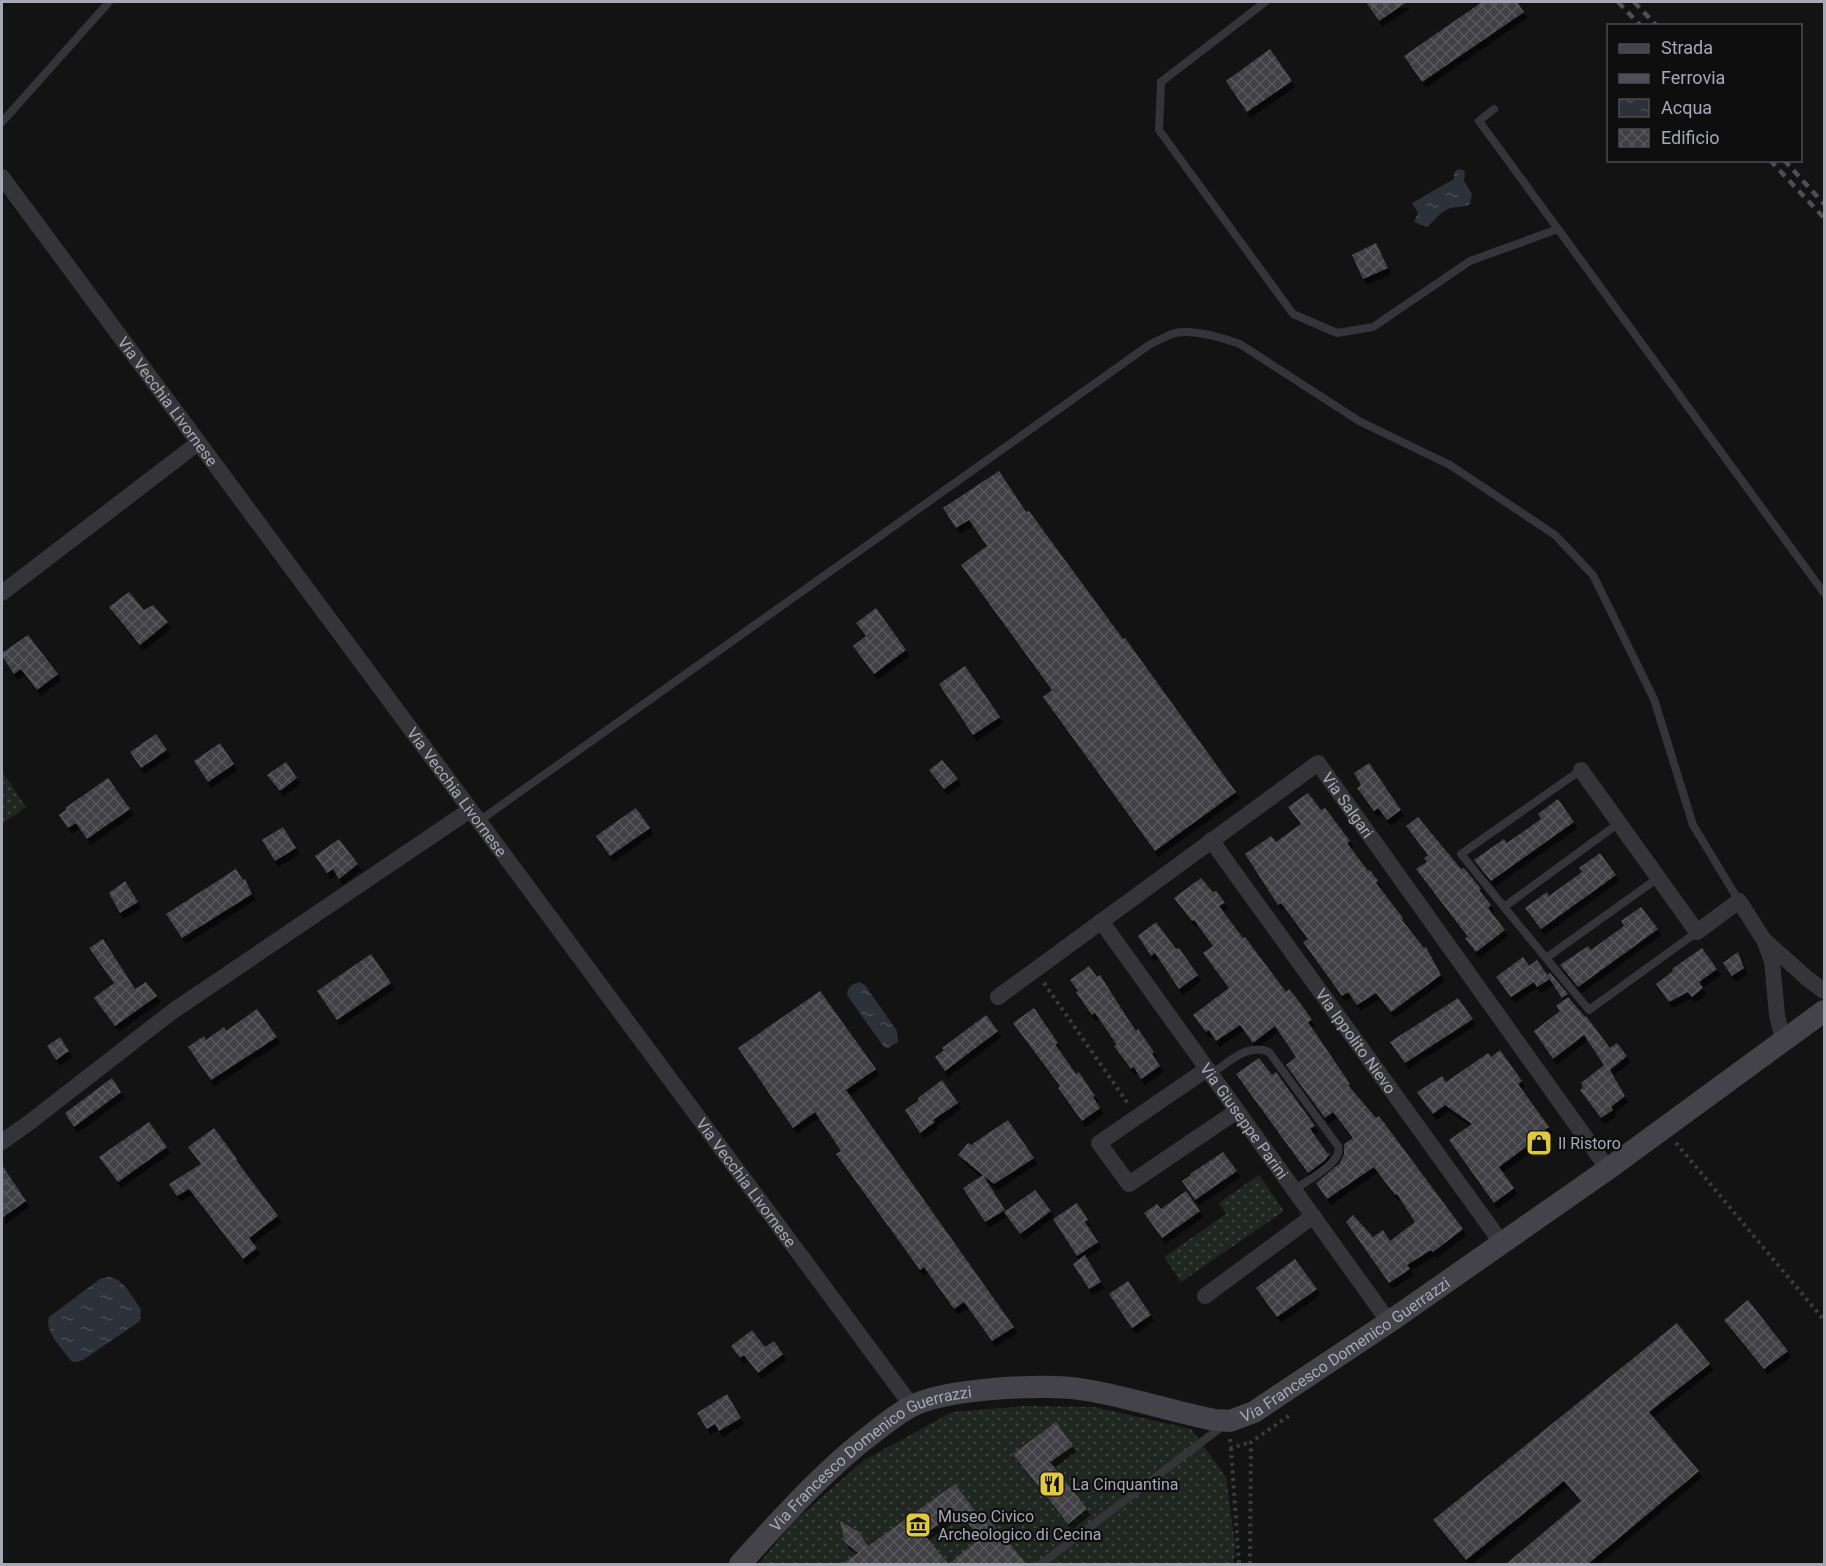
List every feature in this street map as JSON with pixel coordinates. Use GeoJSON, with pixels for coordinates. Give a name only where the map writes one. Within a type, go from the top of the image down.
{"type":"FeatureCollection","features":[{"type":"Feature","properties":{"kind":"street","name":"Via Vecchia Livornese"},"geometry":{"type":"LineString","coordinates":[[2,177],[912,1406]]}},
{"type":"Feature","properties":{"kind":"street"},"geometry":{"type":"LineString","coordinates":[[2,593],[198,443]]}},
{"type":"Feature","properties":{"kind":"street","name":"Via Salgari"},"geometry":{"type":"LineString","coordinates":[[998,997],[1318,763],[1608,1169]]}},
{"type":"Feature","properties":{"kind":"street"},"geometry":{"type":"LineString","coordinates":[[1581,770],[1697,932],[1739,901],[1764,940],[1772,961],[1777,1015],[1783,1040]]}},
{"type":"Feature","properties":{"kind":"street"},"geometry":{"type":"LineString","coordinates":[[2,1142],[173,1011],[474,816]]}},
{"type":"Feature","properties":{"kind":"street","name":"Via Ippolito Nievo"},"geometry":{"type":"LineString","coordinates":[[1211,840],[1501,1242]]}},
{"type":"Feature","properties":{"kind":"street","name":"Via Giuseppe Parini"},"geometry":{"type":"LineString","coordinates":[[1101,921],[1389,1322]]}},
{"type":"Feature","properties":{"kind":"street"},"geometry":{"type":"LineString","coordinates":[[1764,940],[1824,991]]}},
{"type":"Feature","properties":{"kind":"street","name":"Via Francesco Domenico Guerrazzi"},"geometry":{"type":"LineString","coordinates":[[740,1564],[797,1501],[853,1448],[912,1406],[957,1394],[1021,1387],[1045,1387],[1083,1389],[1194,1416],[1230,1421],[1254,1412],[1389,1322],[1608,1169],[1824,1011]]}},
{"type":"Feature","properties":{"kind":"street"},"geometry":{"type":"LineString","coordinates":[[1209,1071],[1099,1143],[1129,1184],[1237,1111]]}},
{"type":"Feature","properties":{"kind":"street"},"geometry":{"type":"LineString","coordinates":[[1205,1296],[1313,1216]]}},
{"type":"Feature","properties":{"kind":"lane"},"geometry":{"type":"LineString","coordinates":[[2,122],[109,2]]}},
{"type":"Feature","properties":{"kind":"lane"},"geometry":{"type":"LineString","coordinates":[[1265,2],[1161,82],[1160,130],[1293,314],[1337,333],[1374,327],[1470,261],[1558,229]]}},
{"type":"Feature","properties":{"kind":"lane"},"geometry":{"type":"LineString","coordinates":[[1494,109],[1479,121],[1824,593]]}},
{"type":"Feature","properties":{"kind":"lane"},"geometry":{"type":"LineString","coordinates":[[474,816],[1149,345],[1176,333],[1197,334],[1219,337],[1240,344],[1359,421],[1450,465],[1555,535],[1593,575],[1654,699],[1693,825],[1739,901]]}},
{"type":"Feature","properties":{"kind":"lane"},"geometry":{"type":"LineString","coordinates":[[1581,770],[1461,854],[1589,1010],[1697,932]]}},
{"type":"Feature","properties":{"kind":"lane"},"geometry":{"type":"LineString","coordinates":[[1504,907],[1619,823]]}},
{"type":"Feature","properties":{"kind":"lane"},"geometry":{"type":"LineString","coordinates":[[1546,958],[1658,878]]}},
{"type":"Feature","properties":{"kind":"lane"},"geometry":{"type":"LineString","coordinates":[[1209,1071],[1244,1052],[1262,1049],[1269,1052],[1331,1136],[1340,1150],[1337,1158],[1294,1190]]}},
{"type":"Feature","properties":{"kind":"lane"},"geometry":{"type":"LineString","coordinates":[[1041,1564],[1230,1421]]}},
{"type":"Feature","properties":{"kind":"path"},"geometry":{"type":"LineString","coordinates":[[1035,970],[1137,1116]]}},
{"type":"Feature","properties":{"kind":"path"},"geometry":{"type":"LineString","coordinates":[[1674,1140],[1824,1320]]}},
{"type":"Feature","properties":{"kind":"path"},"geometry":{"type":"LineString","coordinates":[[1250,1564],[1251,1442],[1296,1411]]}},
{"type":"Feature","properties":{"kind":"path"},"geometry":{"type":"LineString","coordinates":[[1231,1448],[1239,1564]]}},
{"type":"Feature","properties":{"kind":"shaded area"},"geometry":{"type":"Polygon","coordinates":[[[2,771],[26,807],[2,824],[2,771]]]}},
{"type":"Feature","properties":{"kind":"shaded area"},"geometry":{"type":"Polygon","coordinates":[[[1259,1175],[1284,1211],[1181,1282],[1164,1257],[1226,1214],[1219,1203],[1259,1175]]]}},
{"type":"Feature","properties":{"kind":"shaded area"},"geometry":{"type":"Polygon","coordinates":[[[1026,1406],[1094,1407],[1191,1429],[1226,1477],[1235,1545],[1234,1564],[759,1564],[792,1523],[863,1461],[952,1412],[1026,1406]]]}},
{"type":"Feature","properties":{"kind":"water"},"geometry":{"type":"Polygon","coordinates":[[[1458,169],[1465,171],[1464,181],[1472,194],[1470,204],[1446,210],[1426,227],[1414,222],[1418,213],[1412,203],[1454,179],[1454,173],[1458,169]]]}},
{"type":"Feature","properties":{"kind":"water"},"geometry":{"type":"Polygon","coordinates":[[[860,982],[865,985],[897,1031],[898,1042],[888,1048],[884,1047],[847,995],[851,986],[860,982]]]}},
{"type":"Feature","properties":{"kind":"water"},"geometry":{"type":"Polygon","coordinates":[[[107,1277],[117,1280],[130,1293],[141,1309],[140,1321],[83,1360],[71,1361],[49,1329],[49,1317],[100,1279],[107,1277]]]}},
{"type":"Feature","properties":{"kind":"building"},"geometry":{"type":"Polygon","coordinates":[[[1366,2],[1407,2],[1379,21],[1366,2]]]}},
{"type":"Feature","properties":{"kind":"building"},"geometry":{"type":"Polygon","coordinates":[[[1482,2],[1517,2],[1524,12],[1422,82],[1404,56],[1482,2]]]}},
{"type":"Feature","properties":{"kind":"building"},"geometry":{"type":"Polygon","coordinates":[[[1270,49],[1292,81],[1247,112],[1226,81],[1270,49]]]}},
{"type":"Feature","properties":{"kind":"building"},"geometry":{"type":"Polygon","coordinates":[[[1376,243],[1388,268],[1363,279],[1352,255],[1376,243]]]}},
{"type":"Feature","properties":{"kind":"building"},"geometry":{"type":"Polygon","coordinates":[[[999,471],[1026,512],[1029,511],[1123,639],[1125,638],[1236,792],[1155,851],[1043,697],[1052,690],[961,565],[987,546],[969,520],[956,528],[943,508],[999,471]]]}},
{"type":"Feature","properties":{"kind":"building"},"geometry":{"type":"Polygon","coordinates":[[[129,592],[144,610],[153,605],[168,622],[140,645],[109,607],[129,592]]]}},
{"type":"Feature","properties":{"kind":"building"},"geometry":{"type":"Polygon","coordinates":[[[876,608],[906,650],[874,674],[853,646],[866,636],[856,623],[876,608]]]}},
{"type":"Feature","properties":{"kind":"building"},"geometry":{"type":"Polygon","coordinates":[[[28,635],[58,674],[37,690],[21,669],[14,674],[2,656],[2,653],[28,635]]]}},
{"type":"Feature","properties":{"kind":"building"},"geometry":{"type":"Polygon","coordinates":[[[965,666],[1000,717],[973,735],[939,684],[965,666]]]}},
{"type":"Feature","properties":{"kind":"building"},"geometry":{"type":"Polygon","coordinates":[[[156,734],[167,750],[141,768],[130,752],[156,734]]]}},
{"type":"Feature","properties":{"kind":"building"},"geometry":{"type":"Polygon","coordinates":[[[220,743],[234,764],[208,782],[194,761],[220,743]]]}},
{"type":"Feature","properties":{"kind":"building"},"geometry":{"type":"Polygon","coordinates":[[[942,760],[958,779],[944,789],[929,770],[942,760]]]}},
{"type":"Feature","properties":{"kind":"building"},"geometry":{"type":"Polygon","coordinates":[[[286,762],[297,778],[280,791],[267,775],[286,762]]]}},
{"type":"Feature","properties":{"kind":"building"},"geometry":{"type":"Polygon","coordinates":[[[1369,763],[1401,810],[1387,820],[1378,808],[1374,811],[1357,788],[1361,785],[1354,773],[1369,763]]]}},
{"type":"Feature","properties":{"kind":"building"},"geometry":{"type":"Polygon","coordinates":[[[108,778],[130,809],[87,839],[76,823],[68,828],[59,815],[67,809],[65,808],[108,778]]]}},
{"type":"Feature","properties":{"kind":"building"},"geometry":{"type":"Polygon","coordinates":[[[1308,793],[1321,810],[1325,808],[1350,841],[1347,843],[1378,881],[1376,883],[1403,918],[1402,920],[1424,948],[1426,947],[1441,975],[1391,1012],[1376,993],[1357,1005],[1348,992],[1342,996],[1303,942],[1308,939],[1281,903],[1278,905],[1245,854],[1271,836],[1276,842],[1301,824],[1288,807],[1308,793]]]}},
{"type":"Feature","properties":{"kind":"building"},"geometry":{"type":"Polygon","coordinates":[[[1558,799],[1574,822],[1491,881],[1474,860],[1504,839],[1507,843],[1541,819],[1538,814],[1558,799]]]}},
{"type":"Feature","properties":{"kind":"building"},"geometry":{"type":"Polygon","coordinates":[[[636,808],[650,828],[610,856],[596,836],[636,808]]]}},
{"type":"Feature","properties":{"kind":"building"},"geometry":{"type":"Polygon","coordinates":[[[1418,817],[1461,869],[1464,868],[1481,889],[1479,890],[1491,905],[1488,908],[1505,930],[1476,952],[1465,938],[1468,937],[1416,869],[1427,862],[1424,858],[1428,855],[1406,826],[1418,817]]]}},
{"type":"Feature","properties":{"kind":"building"},"geometry":{"type":"Polygon","coordinates":[[[283,827],[296,848],[275,861],[262,840],[283,827]]]}},
{"type":"Feature","properties":{"kind":"building"},"geometry":{"type":"Polygon","coordinates":[[[339,839],[358,864],[339,879],[333,869],[327,873],[315,856],[339,839]]]}},
{"type":"Feature","properties":{"kind":"building"},"geometry":{"type":"Polygon","coordinates":[[[1600,853],[1616,875],[1541,929],[1525,908],[1547,892],[1549,896],[1582,872],[1579,868],[1600,853]]]}},
{"type":"Feature","properties":{"kind":"building"},"geometry":{"type":"Polygon","coordinates":[[[236,869],[243,880],[245,879],[252,894],[182,938],[166,914],[236,869]]]}},
{"type":"Feature","properties":{"kind":"building"},"geometry":{"type":"Polygon","coordinates":[[[1201,878],[1213,892],[1216,891],[1225,903],[1219,906],[1243,938],[1245,937],[1286,992],[1289,989],[1301,1004],[1312,1020],[1308,1022],[1350,1084],[1348,1085],[1376,1118],[1379,1116],[1463,1229],[1433,1252],[1431,1250],[1407,1265],[1410,1269],[1389,1283],[1346,1222],[1353,1215],[1373,1237],[1383,1230],[1390,1241],[1415,1222],[1397,1194],[1395,1195],[1374,1167],[1327,1199],[1316,1183],[1340,1163],[1344,1154],[1344,1144],[1353,1138],[1333,1112],[1325,1118],[1286,1065],[1296,1057],[1275,1026],[1253,1043],[1240,1025],[1216,1041],[1209,1030],[1206,1032],[1193,1015],[1229,988],[1203,953],[1213,946],[1174,898],[1201,878]]]}},
{"type":"Feature","properties":{"kind":"building"},"geometry":{"type":"Polygon","coordinates":[[[125,881],[138,902],[120,913],[109,893],[125,881]]]}},
{"type":"Feature","properties":{"kind":"building"},"geometry":{"type":"Polygon","coordinates":[[[1641,907],[1658,929],[1578,987],[1560,965],[1588,946],[1591,950],[1624,926],[1621,921],[1641,907]]]}},
{"type":"Feature","properties":{"kind":"building"},"geometry":{"type":"Polygon","coordinates":[[[1156,922],[1176,949],[1179,948],[1198,975],[1179,989],[1155,953],[1151,956],[1138,936],[1156,922]]]}},
{"type":"Feature","properties":{"kind":"building"},"geometry":{"type":"Polygon","coordinates":[[[103,939],[135,989],[146,982],[157,996],[115,1026],[94,998],[114,983],[89,948],[103,939]]]}},
{"type":"Feature","properties":{"kind":"building"},"geometry":{"type":"Polygon","coordinates":[[[1702,948],[1717,969],[1699,982],[1703,988],[1692,997],[1688,992],[1669,1002],[1656,984],[1673,971],[1672,969],[1702,948]]]}},
{"type":"Feature","properties":{"kind":"building"},"geometry":{"type":"Polygon","coordinates":[[[1738,952],[1744,968],[1732,976],[1723,963],[1738,952]]]}},
{"type":"Feature","properties":{"kind":"building"},"geometry":{"type":"Polygon","coordinates":[[[371,954],[391,983],[337,1020],[317,991],[371,954]]]}},
{"type":"Feature","properties":{"kind":"building"},"geometry":{"type":"Polygon","coordinates":[[[1523,957],[1529,966],[1537,960],[1550,979],[1537,987],[1534,982],[1511,997],[1496,977],[1523,957]]]}},
{"type":"Feature","properties":{"kind":"building"},"geometry":{"type":"Polygon","coordinates":[[[1089,966],[1097,977],[1100,975],[1136,1031],[1138,1029],[1154,1052],[1152,1054],[1160,1066],[1141,1079],[1134,1067],[1131,1069],[1114,1046],[1117,1045],[1095,1013],[1092,1015],[1070,980],[1089,966]]]}},
{"type":"Feature","properties":{"kind":"building"},"geometry":{"type":"Polygon","coordinates":[[[1550,973],[1568,994],[1562,998],[1547,975],[1550,973]]]}},
{"type":"Feature","properties":{"kind":"building"},"geometry":{"type":"Polygon","coordinates":[[[820,991],[876,1069],[846,1090],[1014,1327],[992,1341],[964,1302],[954,1309],[924,1267],[920,1270],[836,1154],[841,1151],[815,1112],[793,1128],[738,1048],[820,991]]]}},
{"type":"Feature","properties":{"kind":"building"},"geometry":{"type":"Polygon","coordinates":[[[1568,997],[1586,1016],[1610,1048],[1617,1043],[1627,1056],[1610,1070],[1625,1096],[1611,1107],[1613,1110],[1601,1118],[1580,1090],[1583,1088],[1581,1083],[1604,1065],[1584,1035],[1553,1059],[1534,1031],[1560,1011],[1556,1006],[1568,997]]]}},
{"type":"Feature","properties":{"kind":"building"},"geometry":{"type":"Polygon","coordinates":[[[1458,998],[1473,1019],[1405,1063],[1390,1042],[1458,998]]]}},
{"type":"Feature","properties":{"kind":"building"},"geometry":{"type":"Polygon","coordinates":[[[1034,1008],[1058,1043],[1055,1044],[1076,1074],[1079,1072],[1095,1096],[1093,1097],[1100,1108],[1082,1121],[1058,1088],[1060,1086],[1013,1023],[1034,1008]]]}},
{"type":"Feature","properties":{"kind":"building"},"geometry":{"type":"Polygon","coordinates":[[[257,1009],[277,1037],[211,1080],[188,1047],[204,1036],[206,1040],[224,1027],[226,1031],[257,1009]]]}},
{"type":"Feature","properties":{"kind":"building"},"geometry":{"type":"Polygon","coordinates":[[[986,1015],[998,1031],[945,1071],[935,1057],[944,1050],[942,1048],[986,1015]]]}},
{"type":"Feature","properties":{"kind":"building"},"geometry":{"type":"Polygon","coordinates":[[[60,1037],[69,1051],[56,1060],[47,1046],[60,1037]]]}},
{"type":"Feature","properties":{"kind":"building"},"geometry":{"type":"Polygon","coordinates":[[[1500,1050],[1522,1081],[1518,1084],[1549,1127],[1499,1167],[1514,1188],[1494,1203],[1449,1140],[1472,1124],[1445,1105],[1433,1114],[1417,1092],[1442,1076],[1446,1082],[1488,1053],[1491,1057],[1500,1050]]]}},
{"type":"Feature","properties":{"kind":"building"},"geometry":{"type":"Polygon","coordinates":[[[1259,1058],[1272,1075],[1276,1072],[1315,1126],[1310,1129],[1328,1154],[1331,1152],[1325,1160],[1308,1173],[1236,1074],[1259,1058]]]}},
{"type":"Feature","properties":{"kind":"building"},"geometry":{"type":"Polygon","coordinates":[[[112,1078],[121,1092],[74,1127],[65,1113],[112,1078]]]}},
{"type":"Feature","properties":{"kind":"building"},"geometry":{"type":"Polygon","coordinates":[[[942,1080],[958,1103],[933,1120],[935,1122],[920,1133],[905,1110],[942,1080]]]}},
{"type":"Feature","properties":{"kind":"building"},"geometry":{"type":"Polygon","coordinates":[[[1008,1120],[1034,1158],[994,1184],[958,1155],[968,1143],[971,1145],[1008,1120]]]}},
{"type":"Feature","properties":{"kind":"building"},"geometry":{"type":"Polygon","coordinates":[[[149,1122],[167,1147],[118,1182],[99,1157],[149,1122]]]}},
{"type":"Feature","properties":{"kind":"building"},"geometry":{"type":"Polygon","coordinates":[[[214,1128],[278,1216],[249,1238],[257,1248],[243,1259],[189,1189],[177,1196],[169,1184],[201,1164],[188,1147],[214,1128]]]}},
{"type":"Feature","properties":{"kind":"building"},"geometry":{"type":"Polygon","coordinates":[[[1223,1152],[1237,1171],[1195,1200],[1182,1181],[1223,1152]]]}},
{"type":"Feature","properties":{"kind":"building"},"geometry":{"type":"Polygon","coordinates":[[[2,1165],[26,1201],[2,1218],[2,1165]]]}},
{"type":"Feature","properties":{"kind":"building"},"geometry":{"type":"Polygon","coordinates":[[[983,1175],[1005,1210],[985,1222],[963,1188],[983,1175]]]}},
{"type":"Feature","properties":{"kind":"building"},"geometry":{"type":"Polygon","coordinates":[[[1035,1190],[1051,1211],[1020,1234],[1004,1212],[1035,1190]]]}},
{"type":"Feature","properties":{"kind":"building"},"geometry":{"type":"Polygon","coordinates":[[[1186,1191],[1200,1211],[1162,1238],[1144,1213],[1157,1204],[1161,1209],[1186,1191]]]}},
{"type":"Feature","properties":{"kind":"building"},"geometry":{"type":"Polygon","coordinates":[[[1077,1203],[1088,1220],[1085,1222],[1098,1242],[1077,1256],[1053,1219],[1077,1203]]]}},
{"type":"Feature","properties":{"kind":"building"},"geometry":{"type":"Polygon","coordinates":[[[1085,1255],[1101,1282],[1089,1289],[1073,1264],[1085,1255]]]}},
{"type":"Feature","properties":{"kind":"building"},"geometry":{"type":"Polygon","coordinates":[[[1295,1259],[1317,1289],[1277,1317],[1256,1288],[1295,1259]]]}},
{"type":"Feature","properties":{"kind":"building"},"geometry":{"type":"Polygon","coordinates":[[[1128,1281],[1151,1315],[1132,1328],[1109,1294],[1128,1281]]]}},
{"type":"Feature","properties":{"kind":"building"},"geometry":{"type":"Polygon","coordinates":[[[1748,1300],[1788,1351],[1764,1369],[1724,1320],[1748,1300]]]}},
{"type":"Feature","properties":{"kind":"building"},"geometry":{"type":"Polygon","coordinates":[[[1677,1323],[1710,1364],[1649,1412],[1699,1471],[1588,1564],[1506,1564],[1581,1501],[1564,1481],[1466,1560],[1433,1520],[1677,1323]]]}},
{"type":"Feature","properties":{"kind":"building"},"geometry":{"type":"Polygon","coordinates":[[[752,1330],[765,1347],[774,1341],[783,1354],[758,1373],[744,1355],[740,1358],[731,1346],[752,1330]]]}},
{"type":"Feature","properties":{"kind":"building"},"geometry":{"type":"Polygon","coordinates":[[[727,1394],[741,1418],[719,1431],[715,1424],[707,1429],[697,1413],[727,1394]]]}},
{"type":"Feature","properties":{"kind":"building"},"geometry":{"type":"Polygon","coordinates":[[[1056,1422],[1073,1446],[1050,1462],[1087,1509],[1068,1524],[1013,1454],[1056,1422]]]}},
{"type":"Feature","properties":{"kind":"building"},"geometry":{"type":"Polygon","coordinates":[[[955,1484],[978,1515],[982,1512],[1027,1564],[949,1564],[842,1564],[858,1553],[845,1542],[840,1521],[859,1532],[868,1546],[955,1484]],[[957,1511],[924,1535],[949,1564],[980,1538],[957,1511]]]}},
{"type":"Feature","properties":{"kind":"railway"},"geometry":{"type":"LineString","coordinates":[[1618,2],[1639,24]]}},
{"type":"Feature","properties":{"kind":"railway"},"geometry":{"type":"LineString","coordinates":[[1634,2],[1655,24]]}},
{"type":"Feature","properties":{"kind":"railway"},"geometry":{"type":"LineString","coordinates":[[1772,162],[1824,218]]}},
{"type":"Feature","properties":{"kind":"railway"},"geometry":{"type":"LineString","coordinates":[[1786,162],[1824,204]]}},
{"type":"Feature","properties":{"kind":"place","name":"Il Ristoro"},"geometry":{"type":"Point","coordinates":[1539,1143]}},
{"type":"Feature","properties":{"kind":"place","name":"La Cinquantina"},"geometry":{"type":"Point","coordinates":[1052,1484]}},
{"type":"Feature","properties":{"kind":"place","name":"Museo Civico Archeologico di Cecina"},"geometry":{"type":"Point","coordinates":[918,1525]}}]}
